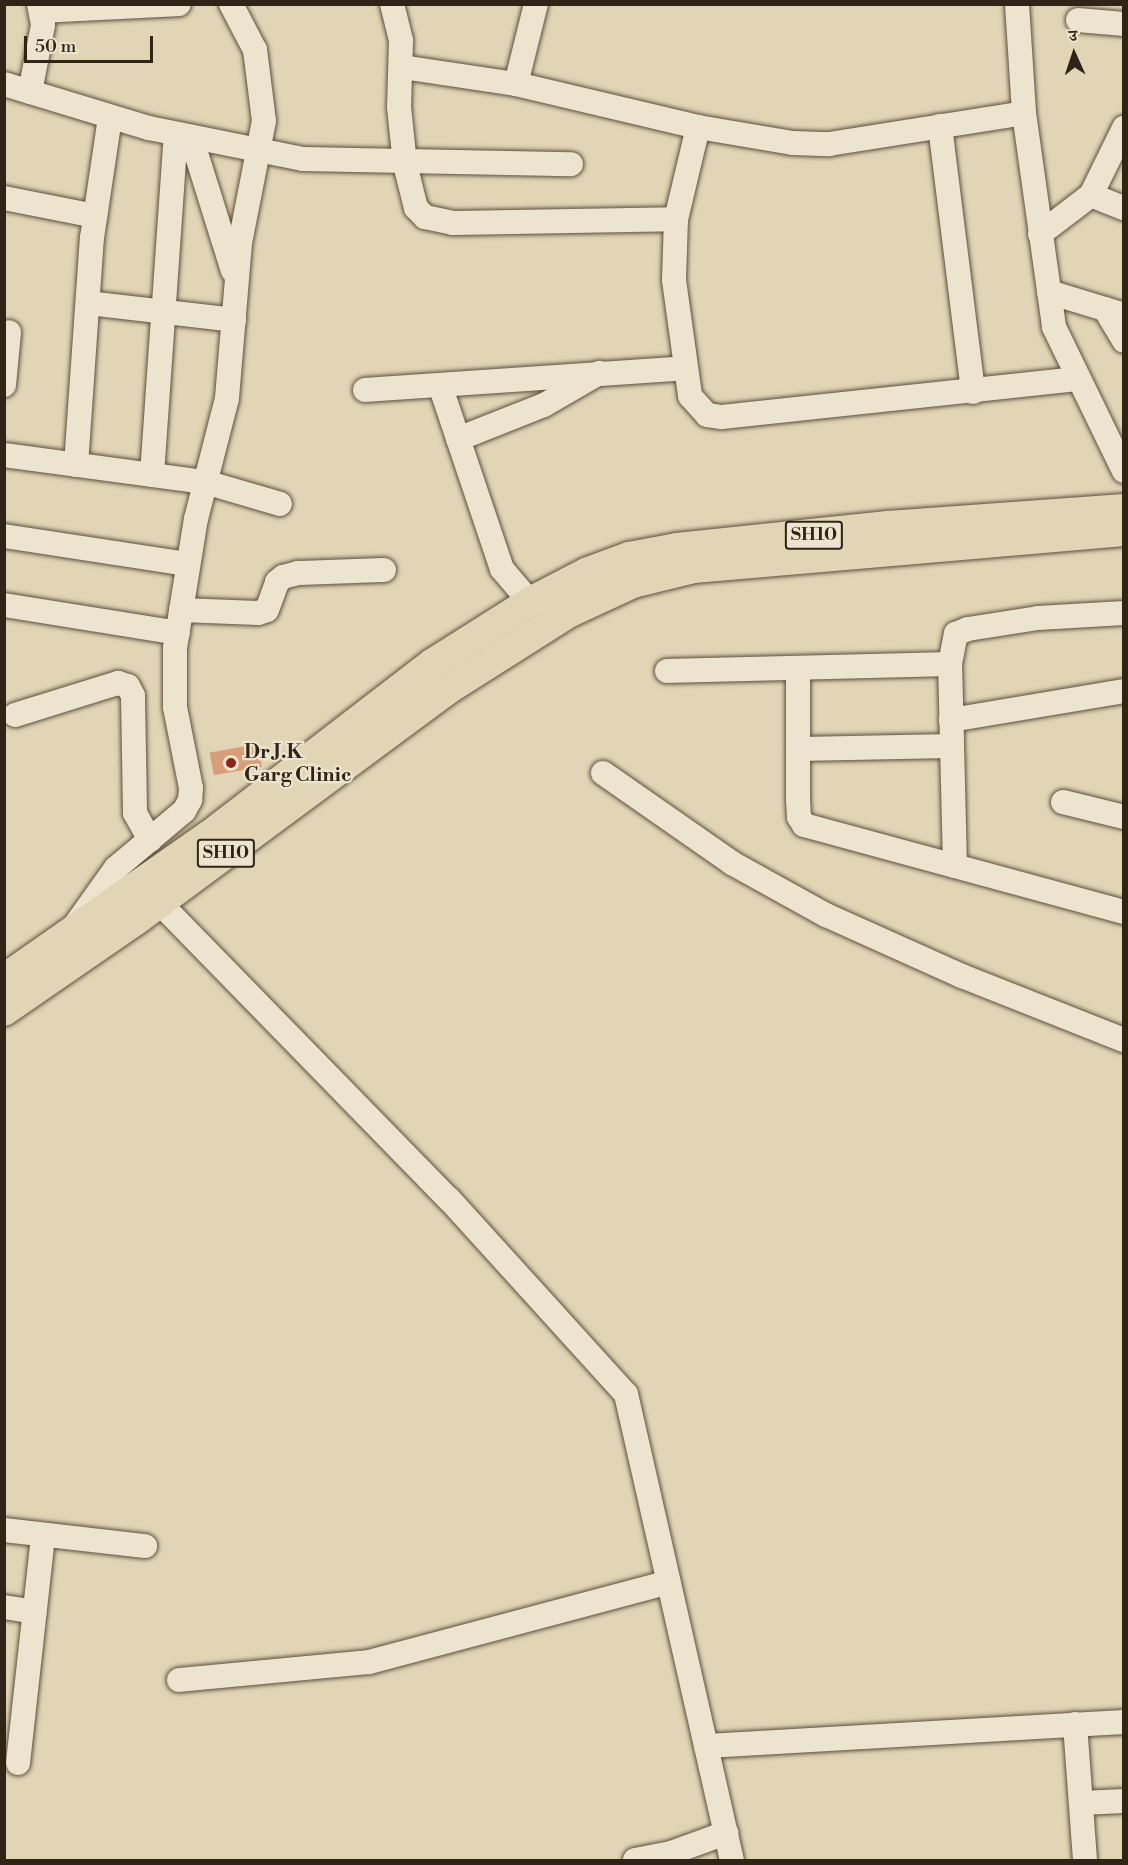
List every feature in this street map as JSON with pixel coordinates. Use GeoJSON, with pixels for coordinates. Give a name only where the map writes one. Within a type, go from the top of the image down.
{"type":"FeatureCollection","features":[{"type":"Feature","properties":{"kind":"main road","name":"SH10"},"geometry":{"type":"LineString","coordinates":[[4,1011],[432,664],[523,606],[588,572],[629,557],[677,548],[888,526],[1124,509]]}},
{"type":"Feature","properties":{"kind":"main road","name":"SH10"},"geometry":{"type":"LineString","coordinates":[[4,979],[68,936],[150,894],[524,639],[633,583],[693,568],[1124,531]]}},
{"type":"Feature","properties":{"kind":"street"},"geometry":{"type":"LineString","coordinates":[[30,92],[44,25],[40,8],[179,4]]}},
{"type":"Feature","properties":{"kind":"street"},"geometry":{"type":"LineString","coordinates":[[68,936],[116,868],[184,811],[190,800],[191,788],[176,707],[179,622],[188,564],[205,483],[227,398],[240,243],[260,152],[263,110],[257,60],[231,4]]}},
{"type":"Feature","properties":{"kind":"street"},"geometry":{"type":"LineString","coordinates":[[392,4],[402,67],[399,107],[405,164],[416,208],[435,221],[676,219]]}},
{"type":"Feature","properties":{"kind":"street"},"geometry":{"type":"LineString","coordinates":[[516,84],[536,4]]}},
{"type":"Feature","properties":{"kind":"street"},"geometry":{"type":"LineString","coordinates":[[1017,4],[1024,113],[1054,327],[1077,380],[1124,471]]}},
{"type":"Feature","properties":{"kind":"street"},"geometry":{"type":"LineString","coordinates":[[1078,20],[1124,24]]}},
{"type":"Feature","properties":{"kind":"street"},"geometry":{"type":"LineString","coordinates":[[402,67],[516,84],[698,127],[794,143],[829,144],[1024,113]]}},
{"type":"Feature","properties":{"kind":"street"},"geometry":{"type":"LineString","coordinates":[[4,84],[110,117],[260,152],[303,159],[342,163],[571,164]]}},
{"type":"Feature","properties":{"kind":"street"},"geometry":{"type":"LineString","coordinates":[[76,465],[96,216],[110,117]]}},
{"type":"Feature","properties":{"kind":"street"},"geometry":{"type":"LineString","coordinates":[[940,126],[973,392]]}},
{"type":"Feature","properties":{"kind":"street"},"geometry":{"type":"LineString","coordinates":[[698,127],[676,219],[675,300],[690,396],[707,415],[722,417],[1077,380]]}},
{"type":"Feature","properties":{"kind":"street"},"geometry":{"type":"LineString","coordinates":[[1040,234],[1091,195],[1124,128]]}},
{"type":"Feature","properties":{"kind":"street"},"geometry":{"type":"LineString","coordinates":[[184,135],[237,284]]}},
{"type":"Feature","properties":{"kind":"street"},"geometry":{"type":"LineString","coordinates":[[152,475],[184,135]]}},
{"type":"Feature","properties":{"kind":"street"},"geometry":{"type":"LineString","coordinates":[[1091,195],[1124,208]]}},
{"type":"Feature","properties":{"kind":"street"},"geometry":{"type":"LineString","coordinates":[[4,198],[96,216]]}},
{"type":"Feature","properties":{"kind":"street"},"geometry":{"type":"LineString","coordinates":[[1049,292],[1114,312],[1124,341]]}},
{"type":"Feature","properties":{"kind":"street"},"geometry":{"type":"LineString","coordinates":[[88,303],[234,320]]}},
{"type":"Feature","properties":{"kind":"street"},"geometry":{"type":"LineString","coordinates":[[4,385],[9,332]]}},
{"type":"Feature","properties":{"kind":"street"},"geometry":{"type":"LineString","coordinates":[[365,390],[684,368]]}},
{"type":"Feature","properties":{"kind":"street"},"geometry":{"type":"LineString","coordinates":[[458,439],[544,405],[600,372]]}},
{"type":"Feature","properties":{"kind":"street"},"geometry":{"type":"LineString","coordinates":[[440,385],[502,569],[523,606]]}},
{"type":"Feature","properties":{"kind":"street"},"geometry":{"type":"LineString","coordinates":[[4,455],[205,483],[280,504]]}},
{"type":"Feature","properties":{"kind":"street"},"geometry":{"type":"LineString","coordinates":[[4,536],[188,564]]}},
{"type":"Feature","properties":{"kind":"street"},"geometry":{"type":"LineString","coordinates":[[4,605],[179,622],[267,610],[277,582],[283,577],[298,573],[384,570]]}},
{"type":"Feature","properties":{"kind":"street"},"geometry":{"type":"LineString","coordinates":[[956,866],[950,664],[956,634],[968,629],[1038,618],[1124,613]]}},
{"type":"Feature","properties":{"kind":"street"},"geometry":{"type":"LineString","coordinates":[[667,671],[950,664]]}},
{"type":"Feature","properties":{"kind":"street"},"geometry":{"type":"LineString","coordinates":[[798,668],[799,817],[804,825],[1124,912]]}},
{"type":"Feature","properties":{"kind":"street"},"geometry":{"type":"LineString","coordinates":[[15,716],[118,683],[128,686],[133,696],[135,813],[150,840]]}},
{"type":"Feature","properties":{"kind":"street"},"geometry":{"type":"LineString","coordinates":[[951,720],[1124,691]]}},
{"type":"Feature","properties":{"kind":"street"},"geometry":{"type":"LineString","coordinates":[[798,749],[952,746]]}},
{"type":"Feature","properties":{"kind":"street"},"geometry":{"type":"LineString","coordinates":[[603,773],[732,863],[826,915],[962,976],[1124,1040]]}},
{"type":"Feature","properties":{"kind":"street"},"geometry":{"type":"LineString","coordinates":[[1063,802],[1124,817]]}},
{"type":"Feature","properties":{"kind":"street"},"geometry":{"type":"LineString","coordinates":[[150,894],[449,1199],[610,1372],[626,1394],[732,1860]]}},
{"type":"Feature","properties":{"kind":"street"},"geometry":{"type":"LineString","coordinates":[[4,1530],[145,1546]]}},
{"type":"Feature","properties":{"kind":"street"},"geometry":{"type":"LineString","coordinates":[[18,1763],[15,1695],[35,1612],[44,1535]]}},
{"type":"Feature","properties":{"kind":"street"},"geometry":{"type":"LineString","coordinates":[[179,1680],[369,1662],[669,1582]]}},
{"type":"Feature","properties":{"kind":"street"},"geometry":{"type":"LineString","coordinates":[[4,1608],[35,1612]]}},
{"type":"Feature","properties":{"kind":"street"},"geometry":{"type":"LineString","coordinates":[[706,1746],[1124,1722]]}},
{"type":"Feature","properties":{"kind":"street"},"geometry":{"type":"LineString","coordinates":[[1075,1724],[1085,1860]]}},
{"type":"Feature","properties":{"kind":"street"},"geometry":{"type":"LineString","coordinates":[[1081,1803],[1124,1801]]}},
{"type":"Feature","properties":{"kind":"street"},"geometry":{"type":"LineString","coordinates":[[635,1860],[671,1853],[726,1833]]}},
{"type":"Feature","properties":{"kind":"building"},"geometry":{"type":"Polygon","coordinates":[[[258,744],[262,767],[214,775],[210,753],[258,744]]]}},
{"type":"Feature","properties":{"kind":"place","name":"Dr J.K Garg Clinic"},"geometry":{"type":"Point","coordinates":[231,763]}}]}
